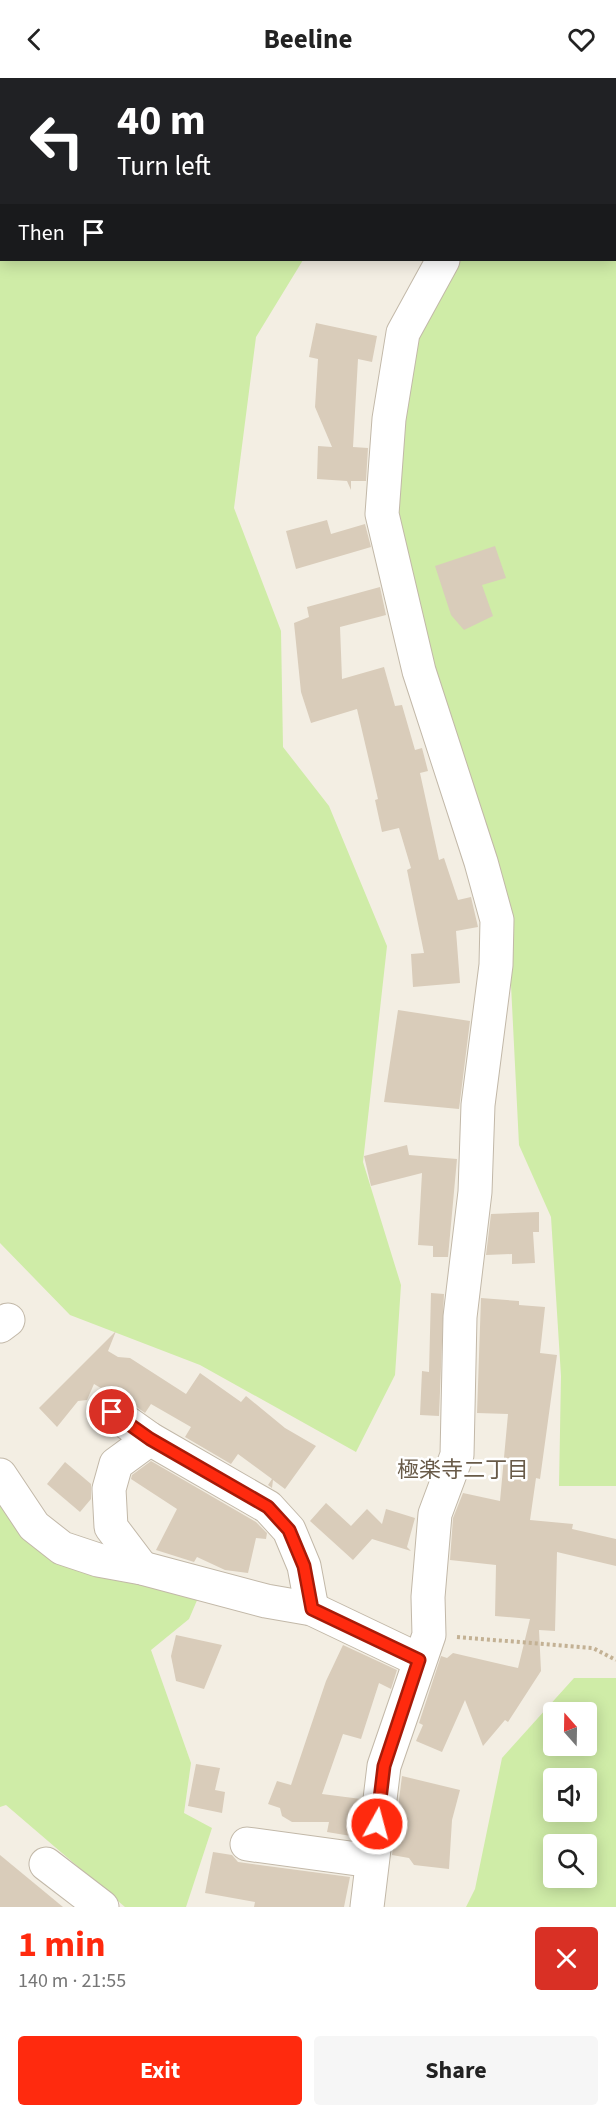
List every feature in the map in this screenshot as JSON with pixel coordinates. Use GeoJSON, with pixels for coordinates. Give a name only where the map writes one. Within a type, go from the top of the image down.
{"type":"FeatureCollection","features":[{"type":"Feature","properties":{"kind":"street"},"geometry":{"type":"LineString","coordinates":[[367,1907],[384,1766],[424,1647],[435,1514],[457,1455],[460,1317],[475,1192],[478,1105],[487,1055],[496,965],[496,921],[481,862],[419,671],[382,514],[389,419],[403,333],[442,261]]}},
{"type":"Feature","properties":{"kind":"street"},"geometry":{"type":"LineString","coordinates":[[112,1412],[150,1439],[268,1507],[289,1530],[304,1566],[312,1609]]}},
{"type":"Feature","properties":{"kind":"street"},"geometry":{"type":"LineString","coordinates":[[142,1568],[111,1527],[109,1489],[116,1464],[150,1439]]}},
{"type":"Feature","properties":{"kind":"street"},"geometry":{"type":"LineString","coordinates":[[0,1475],[34,1526],[62,1548],[98,1560],[142,1568],[266,1601],[312,1609],[424,1647]]}},
{"type":"Feature","properties":{"kind":"street"},"geometry":{"type":"LineString","coordinates":[[247,1844],[372,1861]]}},
{"type":"Feature","properties":{"kind":"street"},"geometry":{"type":"LineString","coordinates":[[46,1864],[102,1907]]}},
{"type":"Feature","properties":{"kind":"path"},"geometry":{"type":"LineString","coordinates":[[424,1647],[593,1648],[616,1660]]}},
{"type":"Feature","properties":{"kind":"green space"},"geometry":{"type":"Polygon","coordinates":[[[0,261],[302,261],[256,337],[234,508],[281,631],[283,747],[329,806],[387,946],[363,1162],[401,1285],[395,1375],[356,1452],[200,1365],[70,1315],[0,1243],[0,261]]]}},
{"type":"Feature","properties":{"kind":"green space"},"geometry":{"type":"Polygon","coordinates":[[[430,261],[616,261],[616,1486],[559,1486],[561,1376],[551,1217],[519,1145],[510,965],[392,508],[391,322],[430,261]]]}},
{"type":"Feature","properties":{"kind":"green space"},"geometry":{"type":"Polygon","coordinates":[[[0,1494],[53,1559],[198,1598],[189,1619],[151,1650],[191,1763],[184,1813],[212,1828],[186,1907],[125,1907],[6,1805],[0,1807],[0,1494]]]}},
{"type":"Feature","properties":{"kind":"green space"},"geometry":{"type":"Polygon","coordinates":[[[574,1678],[616,1678],[616,1907],[466,1907],[475,1889],[502,1758],[543,1712],[543,1756],[597,1756],[597,1702],[552,1702],[574,1678]]]}},
{"type":"Feature","properties":{"kind":"building"},"geometry":{"type":"Polygon","coordinates":[[[316,323],[377,336],[372,362],[358,359],[353,447],[368,448],[366,481],[351,481],[351,490],[347,481],[317,479],[318,446],[332,447],[315,407],[318,359],[309,357],[316,323]]]}},
{"type":"Feature","properties":{"kind":"building"},"geometry":{"type":"Polygon","coordinates":[[[327,520],[331,534],[365,524],[371,547],[296,569],[286,531],[327,520]]]}},
{"type":"Feature","properties":{"kind":"building"},"geometry":{"type":"Polygon","coordinates":[[[495,546],[506,578],[482,585],[493,616],[464,630],[451,615],[435,566],[495,546]]]}},
{"type":"Feature","properties":{"kind":"building"},"geometry":{"type":"Polygon","coordinates":[[[380,587],[386,615],[340,627],[342,679],[384,667],[395,706],[402,705],[415,750],[422,748],[428,771],[420,773],[439,860],[444,858],[458,900],[471,897],[478,927],[456,931],[460,983],[413,987],[411,954],[424,953],[407,870],[411,868],[399,828],[382,832],[375,800],[378,799],[357,709],[311,723],[301,692],[294,623],[309,617],[307,607],[380,587]]]}},
{"type":"Feature","properties":{"kind":"building"},"geometry":{"type":"Polygon","coordinates":[[[398,1010],[470,1021],[459,1109],[384,1102],[398,1010]]]}},
{"type":"Feature","properties":{"kind":"building"},"geometry":{"type":"Polygon","coordinates":[[[407,1145],[409,1155],[457,1159],[448,1257],[433,1257],[433,1246],[418,1245],[422,1173],[371,1186],[364,1156],[407,1145]]]}},
{"type":"Feature","properties":{"kind":"building"},"geometry":{"type":"Polygon","coordinates":[[[539,1212],[539,1232],[533,1232],[535,1263],[512,1264],[512,1254],[486,1255],[491,1214],[539,1212]]]}},
{"type":"Feature","properties":{"kind":"building"},"geometry":{"type":"Polygon","coordinates":[[[431,1293],[444,1294],[439,1416],[420,1415],[422,1371],[429,1372],[431,1293]]]}},
{"type":"Feature","properties":{"kind":"building"},"geometry":{"type":"Polygon","coordinates":[[[481,1298],[519,1301],[519,1305],[545,1307],[540,1353],[557,1355],[540,1479],[536,1478],[530,1520],[573,1524],[572,1529],[616,1539],[616,1566],[557,1552],[555,1631],[539,1630],[541,1671],[508,1722],[505,1720],[483,1746],[465,1700],[442,1752],[416,1741],[423,1725],[419,1723],[441,1656],[447,1658],[453,1653],[518,1668],[530,1619],[495,1616],[496,1565],[450,1560],[453,1518],[463,1493],[500,1501],[508,1414],[477,1413],[481,1298]]]}},
{"type":"Feature","properties":{"kind":"building"},"geometry":{"type":"Polygon","coordinates":[[[116,1331],[108,1351],[118,1357],[130,1358],[186,1394],[200,1373],[241,1402],[246,1396],[285,1428],[316,1446],[285,1489],[273,1480],[272,1488],[268,1485],[272,1479],[238,1454],[231,1464],[185,1437],[191,1427],[151,1404],[145,1413],[123,1397],[111,1394],[94,1384],[87,1400],[78,1401],[57,1427],[39,1408],[116,1331]]]}},
{"type":"Feature","properties":{"kind":"building"},"geometry":{"type":"Polygon","coordinates":[[[151,1461],[256,1522],[267,1533],[266,1539],[256,1538],[248,1573],[225,1570],[197,1557],[194,1562],[156,1550],[177,1509],[131,1479],[132,1475],[151,1461]]]}},
{"type":"Feature","properties":{"kind":"building"},"geometry":{"type":"Polygon","coordinates":[[[65,1462],[91,1484],[91,1499],[80,1512],[47,1484],[65,1462]]]}},
{"type":"Feature","properties":{"kind":"building"},"geometry":{"type":"Polygon","coordinates":[[[326,1503],[351,1526],[367,1509],[382,1524],[386,1509],[415,1518],[407,1547],[411,1551],[372,1539],[353,1560],[310,1521],[326,1503]]]}},
{"type":"Feature","properties":{"kind":"building"},"geometry":{"type":"Polygon","coordinates":[[[176,1635],[222,1645],[204,1689],[176,1681],[171,1656],[176,1635]]]}},
{"type":"Feature","properties":{"kind":"building"},"geometry":{"type":"Polygon","coordinates":[[[343,1645],[397,1670],[391,1689],[379,1683],[361,1739],[343,1734],[322,1794],[361,1799],[357,1837],[327,1832],[329,1822],[292,1822],[282,1816],[280,1808],[268,1804],[277,1781],[291,1785],[326,1681],[343,1645]]]}},
{"type":"Feature","properties":{"kind":"building"},"geometry":{"type":"Polygon","coordinates":[[[196,1764],[220,1768],[215,1790],[225,1792],[222,1813],[188,1806],[196,1764]]]}},
{"type":"Feature","properties":{"kind":"building"},"geometry":{"type":"Polygon","coordinates":[[[402,1776],[460,1790],[452,1820],[449,1869],[414,1865],[409,1858],[392,1855],[402,1776]]]}},
{"type":"Feature","properties":{"kind":"building"},"geometry":{"type":"Polygon","coordinates":[[[213,1852],[232,1855],[238,1862],[350,1877],[344,1907],[254,1907],[255,1902],[205,1893],[213,1852]]]}},
{"type":"Feature","properties":{"kind":"building"},"geometry":{"type":"Polygon","coordinates":[[[0,1855],[63,1907],[0,1907],[0,1855]]]}},
{"type":"Feature","properties":{"kind":"district","name":"極楽寺二丁目"},"geometry":{"type":"Point","coordinates":[463,1470]}},
{"type":"Feature","properties":{"kind":"route"},"geometry":{"type":"LineString","coordinates":[[112,1412],[150,1439],[268,1507],[289,1530],[304,1566],[312,1609],[419,1660],[384,1766],[377,1824]]}}]}
